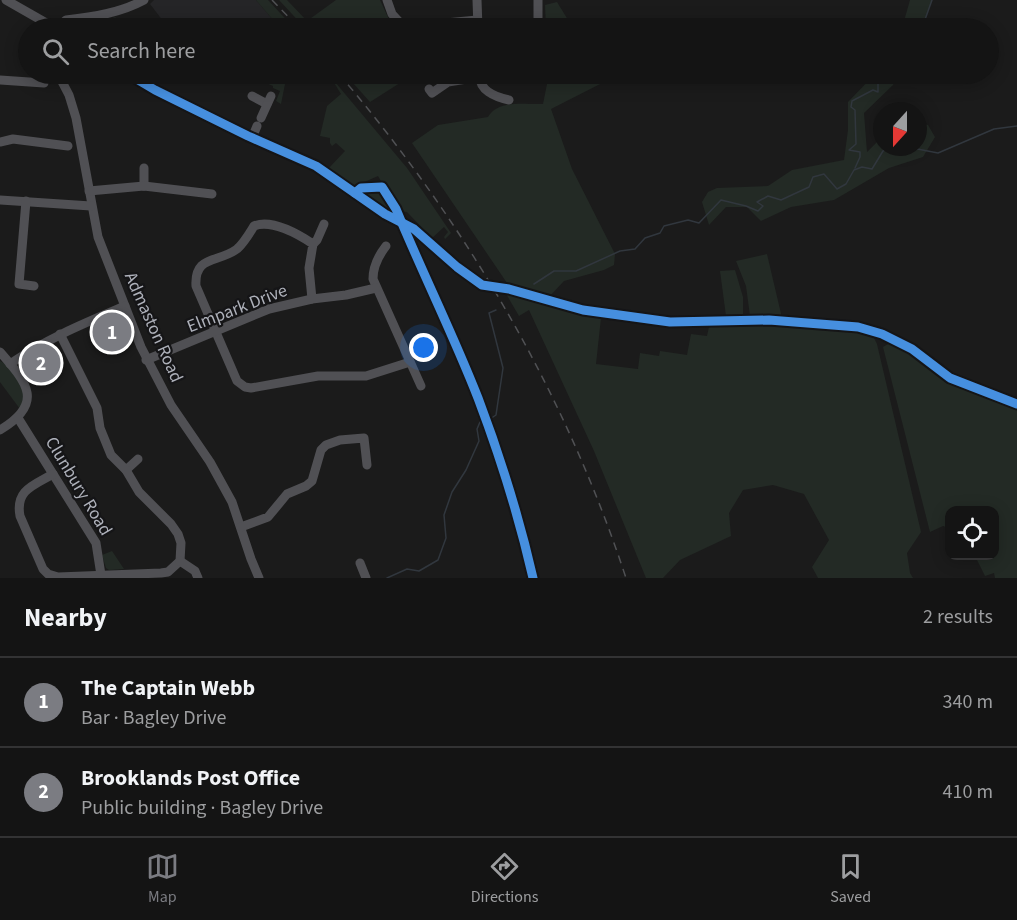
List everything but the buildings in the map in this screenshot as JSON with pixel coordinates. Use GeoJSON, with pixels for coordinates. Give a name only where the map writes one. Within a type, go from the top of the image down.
{"type":"FeatureCollection","features":[{"type":"Feature","properties":{"kind":"street"},"geometry":{"type":"LineString","coordinates":[[6,0],[37,18]]}},
{"type":"Feature","properties":{"kind":"street"},"geometry":{"type":"LineString","coordinates":[[90,18],[125,4],[144,0]]}},
{"type":"Feature","properties":{"kind":"street"},"geometry":{"type":"LineString","coordinates":[[387,0],[396,18]]}},
{"type":"Feature","properties":{"kind":"street"},"geometry":{"type":"LineString","coordinates":[[477,0],[478,18]]}},
{"type":"Feature","properties":{"kind":"street"},"geometry":{"type":"LineString","coordinates":[[538,0],[538,18]]}},
{"type":"Feature","properties":{"kind":"street"},"geometry":{"type":"LineString","coordinates":[[0,80],[18,81]]}},
{"type":"Feature","properties":{"kind":"street","name":"Admaston Road"},"geometry":{"type":"LineString","coordinates":[[63,84],[76,118],[98,237],[146,360],[171,405],[232,502],[259,578]]}},
{"type":"Feature","properties":{"kind":"street"},"geometry":{"type":"LineString","coordinates":[[145,84],[252,138],[315,166],[385,214],[414,229],[457,267],[482,285],[509,289],[583,310],[670,322],[769,320],[858,327],[882,334],[912,349],[950,378],[1017,404]]}},
{"type":"Feature","properties":{"kind":"street"},"geometry":{"type":"LineString","coordinates":[[429,89],[432,93],[445,84]]}},
{"type":"Feature","properties":{"kind":"street"},"geometry":{"type":"LineString","coordinates":[[481,84],[501,102]]}},
{"type":"Feature","properties":{"kind":"street"},"geometry":{"type":"LineString","coordinates":[[252,96],[269,100],[252,138]]}},
{"type":"Feature","properties":{"kind":"street"},"geometry":{"type":"LineString","coordinates":[[0,142],[13,139],[64,148]]}},
{"type":"Feature","properties":{"kind":"street"},"geometry":{"type":"LineString","coordinates":[[144,168],[144,186]]}},
{"type":"Feature","properties":{"kind":"street"},"geometry":{"type":"LineString","coordinates":[[89,191],[144,186],[212,194]]}},
{"type":"Feature","properties":{"kind":"street"},"geometry":{"type":"LineString","coordinates":[[0,200],[91,206]]}},
{"type":"Feature","properties":{"kind":"street"},"geometry":{"type":"LineString","coordinates":[[26,201],[19,284],[34,285]]}},
{"type":"Feature","properties":{"kind":"street"},"geometry":{"type":"LineString","coordinates":[[313,244],[266,223],[260,223],[254,226],[237,248],[197,269],[196,286],[237,381],[251,388],[318,376],[366,375],[410,362]]}},
{"type":"Feature","properties":{"kind":"street"},"geometry":{"type":"LineString","coordinates":[[312,299],[309,268],[313,244],[324,224]]}},
{"type":"Feature","properties":{"kind":"street"},"geometry":{"type":"LineString","coordinates":[[386,246],[373,272],[376,288],[421,386]]}},
{"type":"Feature","properties":{"kind":"street","name":"Elmpark Drive"},"geometry":{"type":"LineString","coordinates":[[146,360],[270,309],[376,288]]}},
{"type":"Feature","properties":{"kind":"street"},"geometry":{"type":"LineString","coordinates":[[10,364],[60,334],[125,306]]}},
{"type":"Feature","properties":{"kind":"street"},"geometry":{"type":"LineString","coordinates":[[53,474],[28,488],[23,493],[19,507],[20,516],[46,576],[119,576],[168,572],[180,561],[181,543],[178,534],[139,492],[126,470],[111,455],[104,441],[97,408],[60,334]]}},
{"type":"Feature","properties":{"kind":"street"},"geometry":{"type":"LineString","coordinates":[[0,352],[27,388],[27,404],[18,418],[0,430]]}},
{"type":"Feature","properties":{"kind":"street","name":"Clunbury Road"},"geometry":{"type":"LineString","coordinates":[[18,418],[96,543],[101,575]]}},
{"type":"Feature","properties":{"kind":"street"},"geometry":{"type":"LineString","coordinates":[[241,527],[268,517],[287,494],[312,481],[321,450],[326,445],[340,440],[364,438],[367,465]]}},
{"type":"Feature","properties":{"kind":"street"},"geometry":{"type":"LineString","coordinates":[[126,470],[138,459]]}},
{"type":"Feature","properties":{"kind":"street"},"geometry":{"type":"LineString","coordinates":[[180,561],[195,571],[198,578]]}},
{"type":"Feature","properties":{"kind":"street"},"geometry":{"type":"LineString","coordinates":[[360,563],[366,578]]}},
{"type":"Feature","properties":{"kind":"shaded area"},"geometry":{"type":"Polygon","coordinates":[[[154,0],[256,0],[271,18],[161,18],[150,4],[154,0]]]}},
{"type":"Feature","properties":{"kind":"shaded area"},"geometry":{"type":"Polygon","coordinates":[[[256,0],[268,0],[285,18],[271,18],[256,0]]]}},
{"type":"Feature","properties":{"kind":"shaded area"},"geometry":{"type":"Polygon","coordinates":[[[279,0],[287,0],[304,18],[296,18],[279,0]]]}},
{"type":"Feature","properties":{"kind":"shaded area"},"geometry":{"type":"Polygon","coordinates":[[[336,0],[380,0],[388,18],[311,18],[336,0]]]}},
{"type":"Feature","properties":{"kind":"shaded area"},"geometry":{"type":"Polygon","coordinates":[[[910,0],[932,0],[926,18],[905,18],[910,0]]]}},
{"type":"Feature","properties":{"kind":"shaded area"},"geometry":{"type":"Polygon","coordinates":[[[557,2],[567,18],[546,18],[545,5],[557,2]]]}},
{"type":"Feature","properties":{"kind":"shaded area"},"geometry":{"type":"Polygon","coordinates":[[[268,84],[285,84],[281,104],[276,101],[280,91],[268,84]]]}},
{"type":"Feature","properties":{"kind":"shaded area"},"geometry":{"type":"Polygon","coordinates":[[[335,84],[407,168],[451,233],[445,239],[448,232],[444,227],[432,238],[407,212],[399,211],[378,176],[353,187],[329,168],[345,151],[336,143],[332,146],[330,138],[320,136],[327,106],[341,94],[335,84]]]}},
{"type":"Feature","properties":{"kind":"shaded area"},"geometry":{"type":"Polygon","coordinates":[[[354,84],[398,84],[370,102],[354,84]]]}},
{"type":"Feature","properties":{"kind":"shaded area"},"geometry":{"type":"Polygon","coordinates":[[[547,84],[600,84],[551,109],[572,169],[615,254],[614,265],[564,281],[549,297],[507,283],[412,143],[438,125],[488,117],[492,111],[505,105],[543,104],[547,84]]]}},
{"type":"Feature","properties":{"kind":"shaded area"},"geometry":{"type":"Polygon","coordinates":[[[865,84],[893,84],[864,113],[867,152],[873,146],[873,156],[924,156],[889,168],[834,200],[791,207],[761,221],[747,207],[726,207],[709,225],[702,202],[708,192],[717,188],[768,186],[792,170],[844,160],[848,130],[848,102],[865,84]]]}},
{"type":"Feature","properties":{"kind":"shaded area"},"geometry":{"type":"Polygon","coordinates":[[[927,125],[935,137],[927,150],[927,125]]]}},
{"type":"Feature","properties":{"kind":"shaded area"},"geometry":{"type":"Polygon","coordinates":[[[364,189],[378,190],[392,212],[390,213],[360,192],[364,189]]]}},
{"type":"Feature","properties":{"kind":"shaded area"},"geometry":{"type":"Polygon","coordinates":[[[767,254],[782,318],[750,316],[746,286],[736,261],[767,254]]]}},
{"type":"Feature","properties":{"kind":"shaded area"},"geometry":{"type":"Polygon","coordinates":[[[735,270],[743,297],[743,315],[726,316],[720,271],[735,270]]]}},
{"type":"Feature","properties":{"kind":"shaded area"},"geometry":{"type":"Polygon","coordinates":[[[505,292],[601,318],[596,364],[638,369],[640,353],[659,356],[660,351],[687,355],[691,334],[707,336],[709,327],[750,324],[802,326],[853,329],[873,336],[877,344],[921,532],[907,553],[913,578],[818,578],[812,567],[829,540],[804,494],[773,485],[743,490],[729,513],[731,536],[680,560],[663,578],[646,578],[594,451],[529,310],[519,316],[505,292]]]}},
{"type":"Feature","properties":{"kind":"shaded area"},"geometry":{"type":"Polygon","coordinates":[[[890,343],[914,355],[933,372],[949,381],[1017,408],[1017,578],[995,578],[994,573],[985,576],[977,560],[999,560],[999,506],[945,506],[945,527],[930,532],[883,347],[890,343]]]}},
{"type":"Feature","properties":{"kind":"shaded area"},"geometry":{"type":"Polygon","coordinates":[[[0,361],[12,370],[22,384],[24,395],[20,409],[0,382],[0,361]]]}},
{"type":"Feature","properties":{"kind":"shaded area"},"geometry":{"type":"Polygon","coordinates":[[[112,551],[124,569],[109,570],[106,568],[102,555],[112,551]]]}},
{"type":"Feature","properties":{"kind":"waterway"},"geometry":{"type":"LineString","coordinates":[[926,18],[932,0]]}},
{"type":"Feature","properties":{"kind":"waterway"},"geometry":{"type":"LineString","coordinates":[[855,168],[860,152],[849,150],[856,144],[855,110],[851,107],[852,101],[873,90],[878,92],[878,84]]}},
{"type":"Feature","properties":{"kind":"waterway"},"geometry":{"type":"LineString","coordinates":[[927,151],[938,153],[994,129],[1017,126]]}},
{"type":"Feature","properties":{"kind":"waterway"},"geometry":{"type":"LineString","coordinates":[[534,284],[554,271],[576,271],[620,251],[635,249],[645,238],[660,233],[664,226],[688,220],[699,223],[721,200],[758,211],[763,206],[757,202],[768,196],[781,200],[809,187],[813,177],[824,174],[837,189],[846,184],[854,170],[862,167],[872,169],[880,156]]}},
{"type":"Feature","properties":{"kind":"waterway"},"geometry":{"type":"LineString","coordinates":[[493,417],[496,415],[503,368],[489,313],[496,310]]}},
{"type":"Feature","properties":{"kind":"waterway"},"geometry":{"type":"LineString","coordinates":[[387,578],[407,569],[419,571],[438,560],[446,538],[444,515],[452,492],[466,470],[479,441],[477,429],[480,422]]}},
{"type":"Feature","properties":{"kind":"railway"},"geometry":{"type":"LineString","coordinates":[[272,0],[289,18]]}},
{"type":"Feature","properties":{"kind":"railway"},"geometry":{"type":"LineString","coordinates":[[347,84],[428,189],[469,249],[507,312],[542,376],[573,442],[626,578]]}},
{"type":"Feature","properties":{"kind":"cycle path"},"geometry":{"type":"LineString","coordinates":[[145,84],[248,136],[316,166],[385,214],[414,229],[457,267],[482,285],[509,289],[583,310],[670,322],[769,320],[858,327],[882,334],[912,349],[950,378],[1017,404]]}},
{"type":"Feature","properties":{"kind":"cycle path"},"geometry":{"type":"LineString","coordinates":[[355,193],[361,188],[382,187],[396,209],[478,398],[509,487],[533,578]]}},
{"type":"Feature","properties":{"kind":"place","name":"The Captain Webb"},"geometry":{"type":"Point","coordinates":[112,332]}},
{"type":"Feature","properties":{"kind":"place","name":"Brooklands Post Office"},"geometry":{"type":"Point","coordinates":[41,363]}}]}
